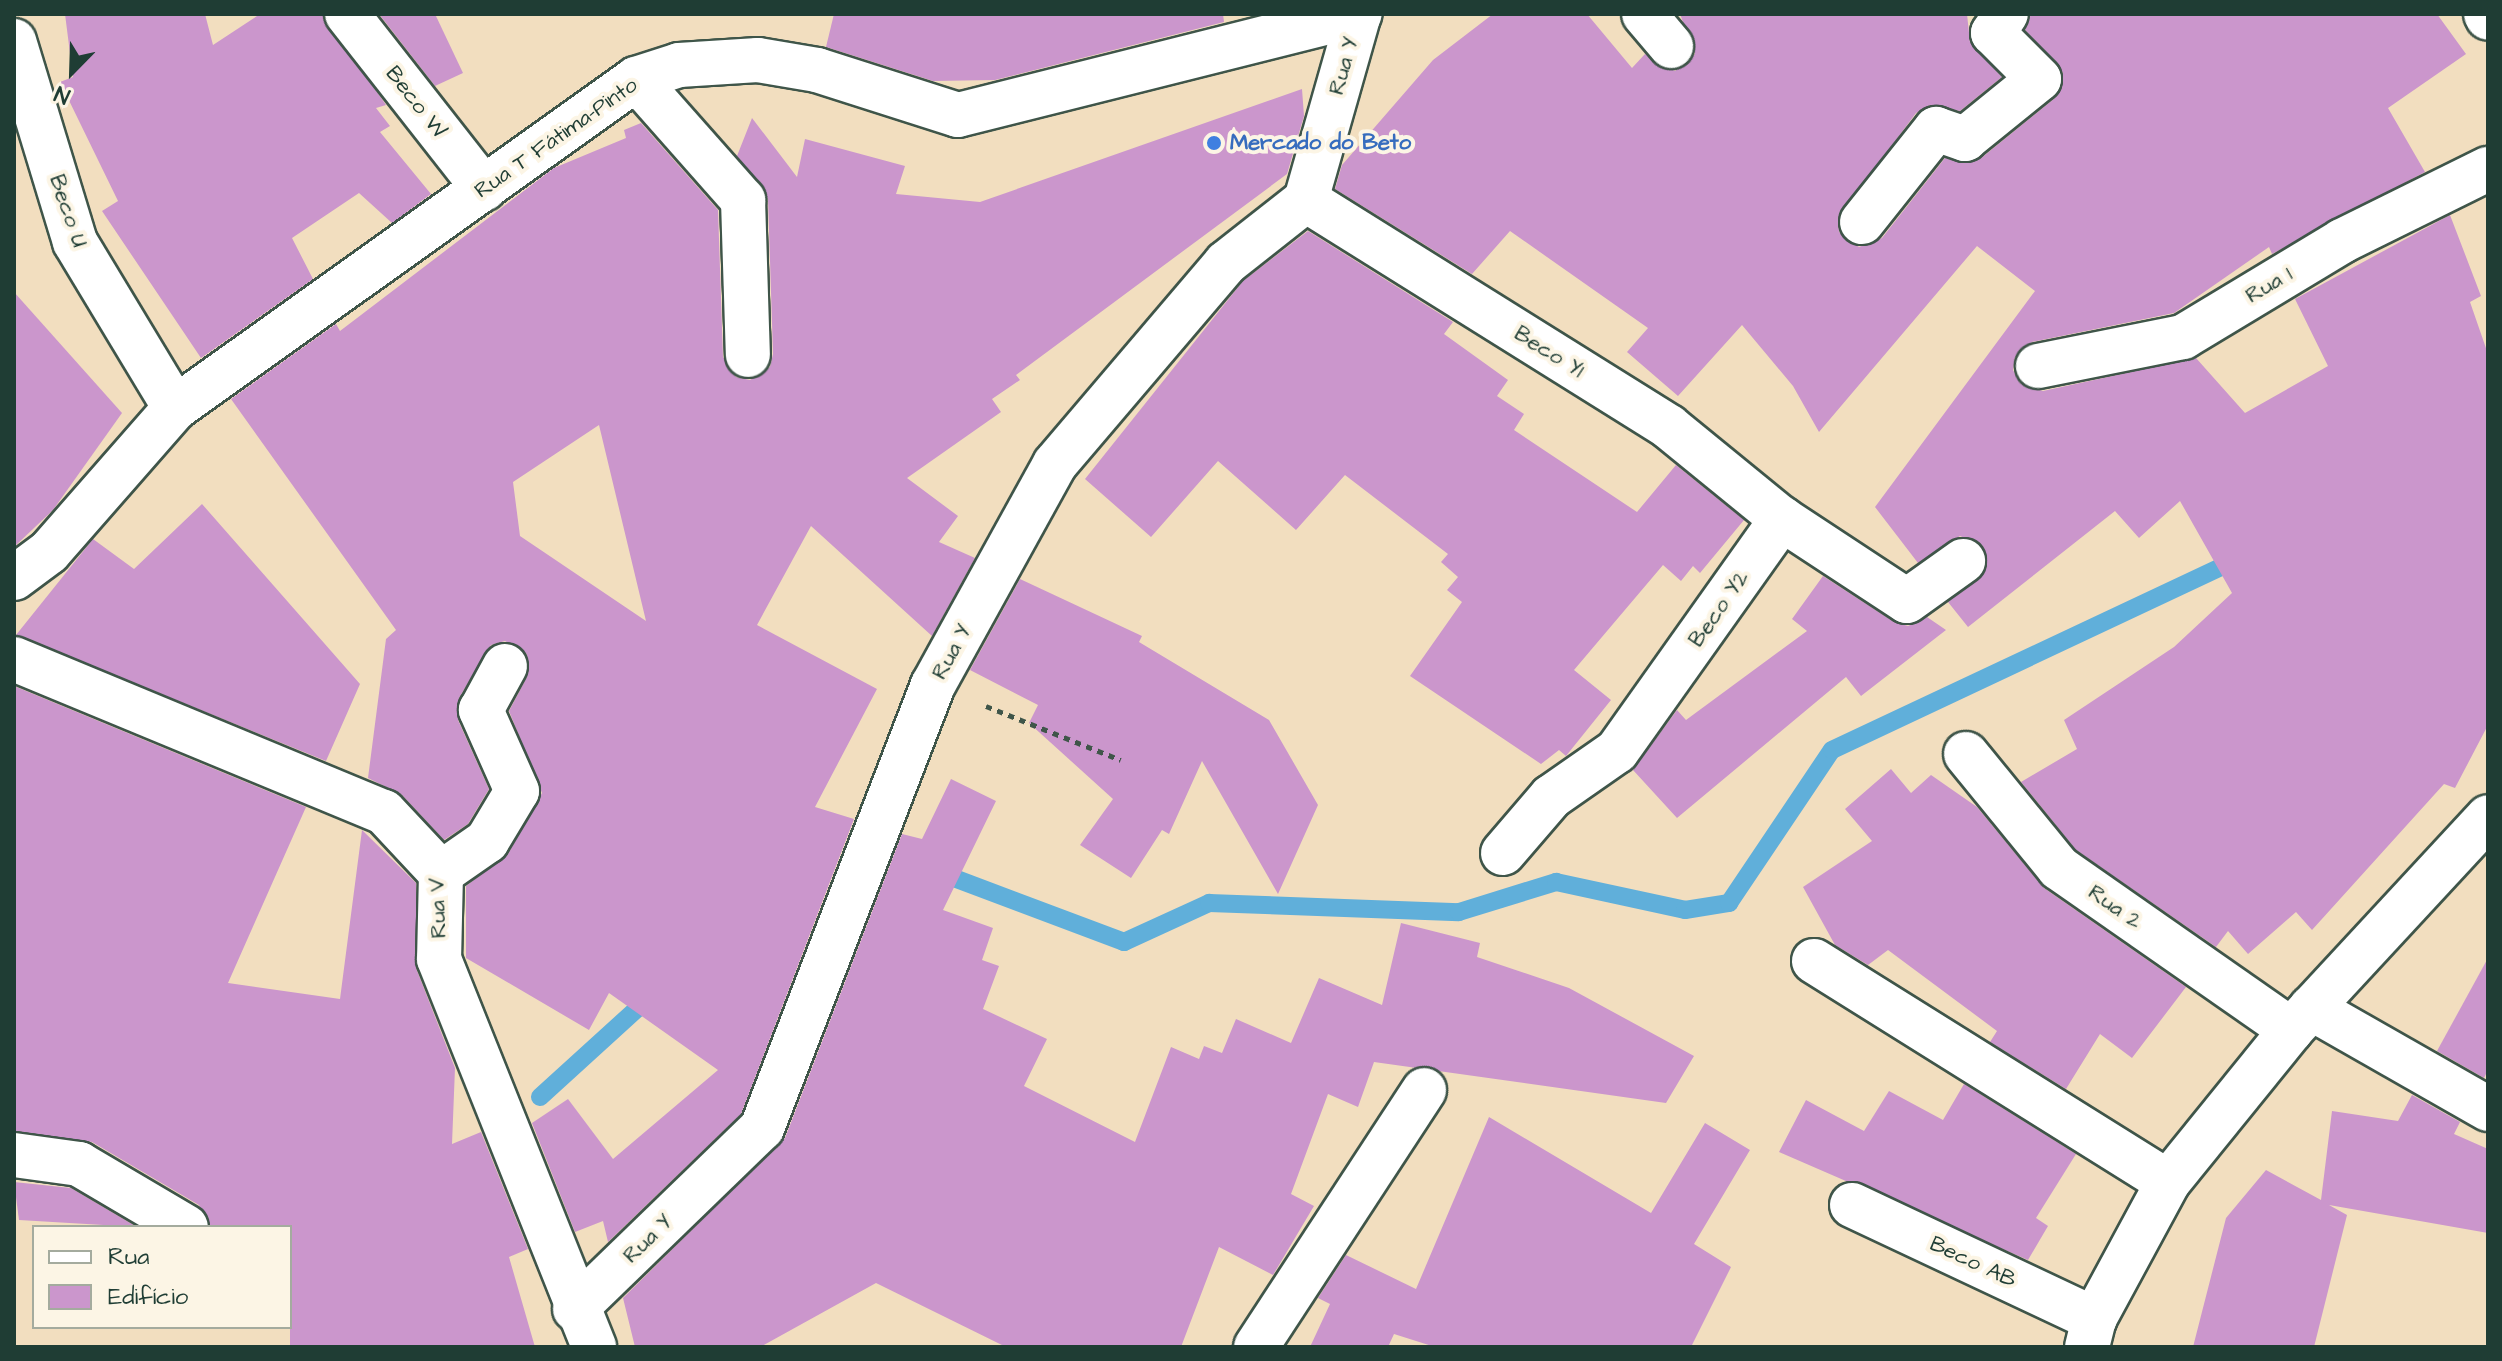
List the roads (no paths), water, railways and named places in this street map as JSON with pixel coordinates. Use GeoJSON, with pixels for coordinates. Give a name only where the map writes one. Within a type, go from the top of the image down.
{"type":"FeatureCollection","features":[{"type":"Feature","properties":{"kind":"street","name":"Beco W"},"geometry":{"type":"LineString","coordinates":[[347,14],[484,189]]}},
{"type":"Feature","properties":{"kind":"street","name":"Rua T Fátima-Pinto"},"geometry":{"type":"LineString","coordinates":[[14,578],[49,552],[175,408],[636,79],[679,65],[758,60],[817,70],[958,115],[1359,14]]}},
{"type":"Feature","properties":{"kind":"street","name":"Rua Y"},"geometry":{"type":"LineString","coordinates":[[584,1328],[762,1128],[933,685],[1055,464],[1226,263],[1306,200],[1359,14]]}},
{"type":"Feature","properties":{"kind":"street"},"geometry":{"type":"LineString","coordinates":[[1862,222],[1936,129],[1965,139],[2039,79],[1993,33],[2006,14]]}},
{"type":"Feature","properties":{"kind":"street","name":"Beco U"},"geometry":{"type":"LineString","coordinates":[[14,41],[75,242],[175,408]]}},
{"type":"Feature","properties":{"kind":"street"},"geometry":{"type":"LineString","coordinates":[[636,79],[743,200],[748,355]]}},
{"type":"Feature","properties":{"kind":"street","name":"Rua 1"},"geometry":{"type":"LineString","coordinates":[[2038,366],[2183,337],[2342,241],[2488,169]]}},
{"type":"Feature","properties":{"kind":"street","name":"Beco Y1"},"geometry":{"type":"LineString","coordinates":[[1306,200],[1669,427],[1782,519]]}},
{"type":"Feature","properties":{"kind":"street"},"geometry":{"type":"LineString","coordinates":[[1782,519],[1907,601],[1963,561]]}},
{"type":"Feature","properties":{"kind":"street","name":"Beco Y2"},"geometry":{"type":"LineString","coordinates":[[1503,853],[1551,797],[1617,751],[1782,519]]}},
{"type":"Feature","properties":{"kind":"street","name":"Rua V"},"geometry":{"type":"LineString","coordinates":[[14,659],[384,812],[441,873],[439,959],[584,1328]]}},
{"type":"Feature","properties":{"kind":"street"},"geometry":{"type":"LineString","coordinates":[[441,873],[487,841],[517,791],[481,710],[505,666]]}},
{"type":"Feature","properties":{"kind":"street","name":"Rua 2"},"geometry":{"type":"LineString","coordinates":[[1966,754],[2059,868],[2301,1019],[2488,1109]]}},
{"type":"Feature","properties":{"kind":"street"},"geometry":{"type":"LineString","coordinates":[[2091,1333],[2168,1182],[2301,1019],[2488,817]]}},
{"type":"Feature","properties":{"kind":"street"},"geometry":{"type":"LineString","coordinates":[[1814,961],[2168,1182]]}},
{"type":"Feature","properties":{"kind":"street"},"geometry":{"type":"LineString","coordinates":[[1256,1347],[1424,1090]]}},
{"type":"Feature","properties":{"kind":"street"},"geometry":{"type":"LineString","coordinates":[[14,1155],[79,1164],[183,1225]]}},
{"type":"Feature","properties":{"kind":"street","name":"Beco AB"},"geometry":{"type":"LineString","coordinates":[[1852,1205],[2091,1333]]}},
{"type":"Feature","properties":{"kind":"waterway"},"geometry":{"type":"LineString","coordinates":[[938,872],[1124,942],[1209,903],[1459,912],[1556,882],[1685,910],[1729,903],[1832,750],[2238,559]]}},
{"type":"Feature","properties":{"kind":"waterway"},"geometry":{"type":"LineString","coordinates":[[540,1097],[651,996]]}},
{"type":"Feature","properties":{"kind":"place","name":"Mercado do Beto"},"geometry":{"type":"Point","coordinates":[1214,143]}}]}
